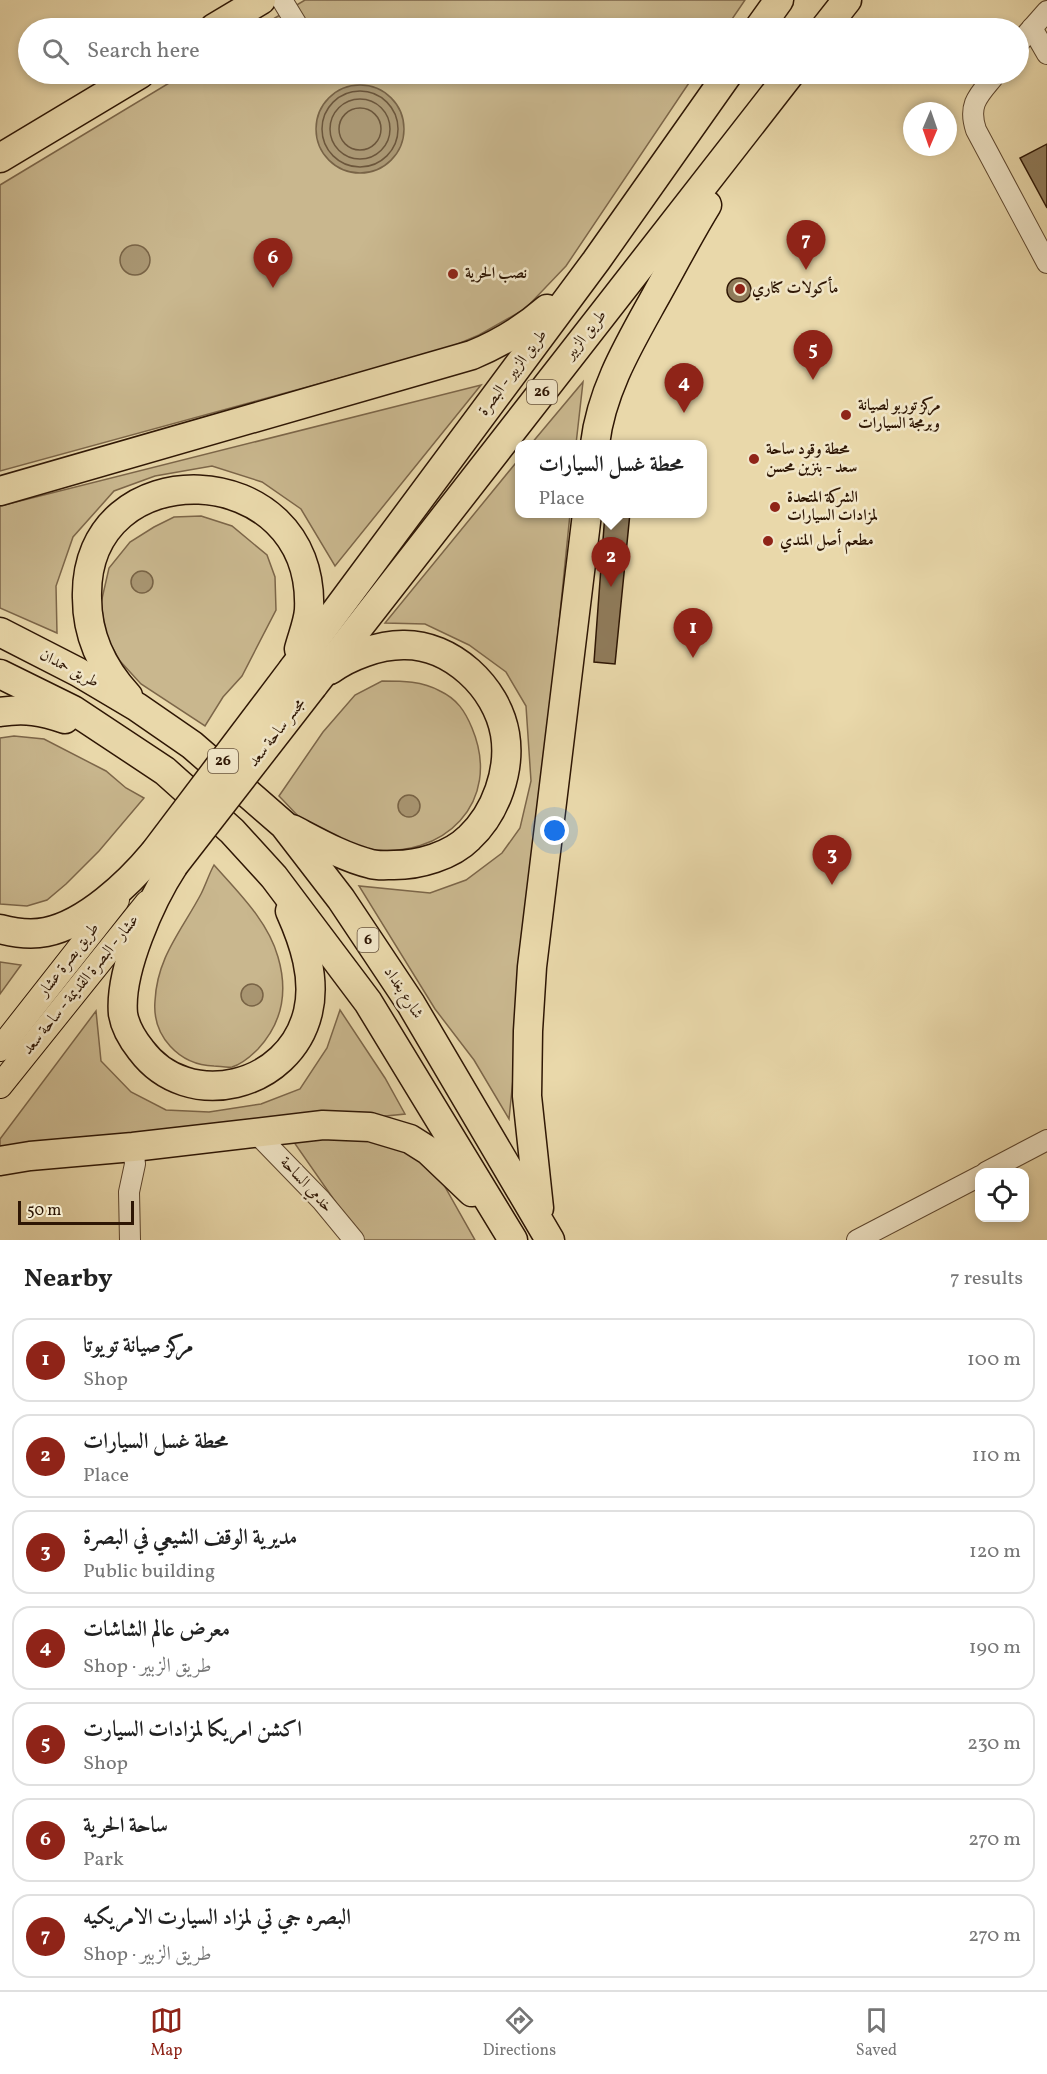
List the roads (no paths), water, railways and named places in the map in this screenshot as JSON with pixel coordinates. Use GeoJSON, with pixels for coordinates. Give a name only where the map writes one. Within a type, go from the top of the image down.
{"type":"FeatureCollection","features":[{"type":"Feature","properties":{"kind":"highway"},"geometry":{"type":"LineString","coordinates":[[231,18],[261,0]]}},
{"type":"Feature","properties":{"kind":"highway"},"geometry":{"type":"LineString","coordinates":[[766,18],[779,0]]}},
{"type":"Feature","properties":{"kind":"highway"},"geometry":{"type":"LineString","coordinates":[[833,18],[847,0]]}},
{"type":"Feature","properties":{"kind":"highway"},"geometry":{"type":"LineString","coordinates":[[0,158],[123,84]]}},
{"type":"Feature","properties":{"kind":"highway","name":"طريق الزبير - البصرة"},"geometry":{"type":"LineString","coordinates":[[303,677],[721,84]]}},
{"type":"Feature","properties":{"kind":"highway","name":"26"},"geometry":{"type":"LineString","coordinates":[[771,98],[782,84]]}},
{"type":"Feature","properties":{"kind":"highway"},"geometry":{"type":"LineString","coordinates":[[596,440],[602,409],[612,380],[633,337],[692,230],[771,98]]}},
{"type":"Feature","properties":{"kind":"highway","name":"طريق الزبير"},"geometry":{"type":"LineString","coordinates":[[303,677],[771,98]]}},
{"type":"Feature","properties":{"kind":"highway"},"geometry":{"type":"LineString","coordinates":[[0,491],[472,356],[525,328],[555,303],[596,261]]}},
{"type":"Feature","properties":{"kind":"highway"},"geometry":{"type":"LineString","coordinates":[[137,707],[112,679],[94,642],[88,620],[86,580],[92,555],[105,531],[119,517],[136,505],[163,493],[189,488],[219,491],[243,498],[267,513],[285,530],[301,557],[309,585],[303,677],[333,668],[370,651],[402,645],[428,648],[467,669],[482,684],[496,707],[505,734],[506,763],[496,799],[469,839],[437,858],[407,865],[372,864],[332,850],[284,825]]}},
{"type":"Feature","properties":{"kind":"highway"},"geometry":{"type":"LineString","coordinates":[[545,1231],[527,1096],[528,1031],[532,967],[586,518]]}},
{"type":"Feature","properties":{"kind":"highway","name":"طريق حمدان"},"geometry":{"type":"LineString","coordinates":[[0,632],[78,672],[137,707]]}},
{"type":"Feature","properties":{"kind":"highway","name":"6"},"geometry":{"type":"LineString","coordinates":[[0,674],[73,710],[118,738]]}},
{"type":"Feature","properties":{"kind":"highway","name":"مجسر ساحة سعد"},"geometry":{"type":"LineString","coordinates":[[157,869],[303,677]]}},
{"type":"Feature","properties":{"kind":"highway","name":"شارع بغداد"},"geometry":{"type":"LineString","coordinates":[[137,707],[192,745],[284,825],[341,899],[411,1004],[545,1231]]}},
{"type":"Feature","properties":{"kind":"highway"},"geometry":{"type":"LineString","coordinates":[[0,712],[21,709],[47,713],[118,738]]}},
{"type":"Feature","properties":{"kind":"highway","name":"شارع بغداد"},"geometry":{"type":"LineString","coordinates":[[118,738],[165,771],[232,831],[274,877],[368,1002],[512,1236]]}},
{"type":"Feature","properties":{"kind":"highway"},"geometry":{"type":"LineString","coordinates":[[157,869],[123,993],[124,1016],[134,1041],[150,1062],[168,1075],[187,1083],[207,1087],[229,1086],[256,1076],[279,1059],[290,1049],[300,1033],[308,1012],[310,988],[307,957],[297,926],[274,877]]}},
{"type":"Feature","properties":{"kind":"highway"},"geometry":{"type":"LineString","coordinates":[[0,929],[19,933],[46,932],[69,925],[157,869]]}},
{"type":"Feature","properties":{"kind":"highway"},"geometry":{"type":"LineString","coordinates":[[0,1161],[323,1125],[370,1127],[410,1139],[429,1151],[512,1236]]}},
{"type":"Feature","properties":{"kind":"main road","name":"طريق بصرة عشار"},"geometry":{"type":"LineString","coordinates":[[0,1049],[157,869]]}},
{"type":"Feature","properties":{"kind":"main road","name":"عشار - البصرة القديمة - ساحة سعد"},"geometry":{"type":"LineString","coordinates":[[0,1086],[157,869]]}},
{"type":"Feature","properties":{"kind":"street"},"geometry":{"type":"LineString","coordinates":[[282,0],[293,18]]}},
{"type":"Feature","properties":{"kind":"street"},"geometry":{"type":"LineString","coordinates":[[1029,31],[1047,11]]}},
{"type":"Feature","properties":{"kind":"street"},"geometry":{"type":"LineString","coordinates":[[1032,28],[1047,54]]}},
{"type":"Feature","properties":{"kind":"street"},"geometry":{"type":"LineString","coordinates":[[988,84],[974,103],[973,121],[1047,262]]}},
{"type":"Feature","properties":{"kind":"street","name":"خدمي الساحة"},"geometry":{"type":"LineString","coordinates":[[255,1132],[313,1192],[354,1240]]}},
{"type":"Feature","properties":{"kind":"street"},"geometry":{"type":"LineString","coordinates":[[995,1168],[1047,1140]]}},
{"type":"Feature","properties":{"kind":"street"},"geometry":{"type":"LineString","coordinates":[[130,1240],[129,1192],[135,1164],[133,1147]]}},
{"type":"Feature","properties":{"kind":"street"},"geometry":{"type":"LineString","coordinates":[[857,1240],[975,1179]]}},
{"type":"Feature","properties":{"kind":"water"},"geometry":{"type":"Polygon","coordinates":[[[360,85],[377,89],[391,98],[400,112],[404,129],[400,146],[391,160],[377,169],[360,173],[343,169],[329,160],[320,146],[316,129],[320,112],[329,98],[343,89],[360,85]]]}},
{"type":"Feature","properties":{"kind":"water"},"geometry":{"type":"Polygon","coordinates":[[[135,245],[146,249],[150,260],[146,271],[135,275],[124,271],[120,260],[124,249],[135,245]]]}},
{"type":"Feature","properties":{"kind":"water"},"geometry":{"type":"Polygon","coordinates":[[[142,571],[150,574],[153,582],[150,590],[142,593],[134,590],[131,582],[134,574],[142,571]]]}},
{"type":"Feature","properties":{"kind":"water"},"geometry":{"type":"Polygon","coordinates":[[[409,795],[417,798],[420,806],[417,814],[409,817],[401,814],[398,806],[401,798],[409,795]]]}},
{"type":"Feature","properties":{"kind":"water"},"geometry":{"type":"Polygon","coordinates":[[[252,984],[260,987],[263,995],[260,1003],[252,1006],[244,1003],[241,995],[244,987],[252,984]]]}},
{"type":"Feature","properties":{"kind":"place","name":"البصره جي تي لمزاد السيارت الامريكيه"},"geometry":{"type":"Point","coordinates":[806,270]}},
{"type":"Feature","properties":{"kind":"place","name":"نصب الحرية"},"geometry":{"type":"Point","coordinates":[453,274]}},
{"type":"Feature","properties":{"kind":"place","name":"ساحة الحرية"},"geometry":{"type":"Point","coordinates":[273,288]}},
{"type":"Feature","properties":{"kind":"place","name":"مأكولات كناري"},"geometry":{"type":"Point","coordinates":[740,289]}},
{"type":"Feature","properties":{"kind":"place","name":"اكشن امريكا لمزادات السيارت"},"geometry":{"type":"Point","coordinates":[813,380]}},
{"type":"Feature","properties":{"kind":"place","name":"معرض عالم الشاشات"},"geometry":{"type":"Point","coordinates":[684,413]}},
{"type":"Feature","properties":{"kind":"place","name":"مركز توربو لصيانة وبرمجة السيارات"},"geometry":{"type":"Point","coordinates":[846,415]}},
{"type":"Feature","properties":{"kind":"place","name":"محطة وقود ساحة سعد - بنزين محسن"},"geometry":{"type":"Point","coordinates":[754,459]}},
{"type":"Feature","properties":{"kind":"place","name":"الشركة المتحدة لمزادات السيارات"},"geometry":{"type":"Point","coordinates":[775,507]}},
{"type":"Feature","properties":{"kind":"place","name":"مطعم أصل المندي"},"geometry":{"type":"Point","coordinates":[768,541]}},
{"type":"Feature","properties":{"kind":"place","name":"محطة غسل السيارات"},"geometry":{"type":"Point","coordinates":[611,587]}},
{"type":"Feature","properties":{"kind":"place","name":"مركز صيانة تويوتا"},"geometry":{"type":"Point","coordinates":[693,658]}},
{"type":"Feature","properties":{"kind":"place","name":"مديرية الوقف الشيعي في البصرة"},"geometry":{"type":"Point","coordinates":[832,885]}}]}
